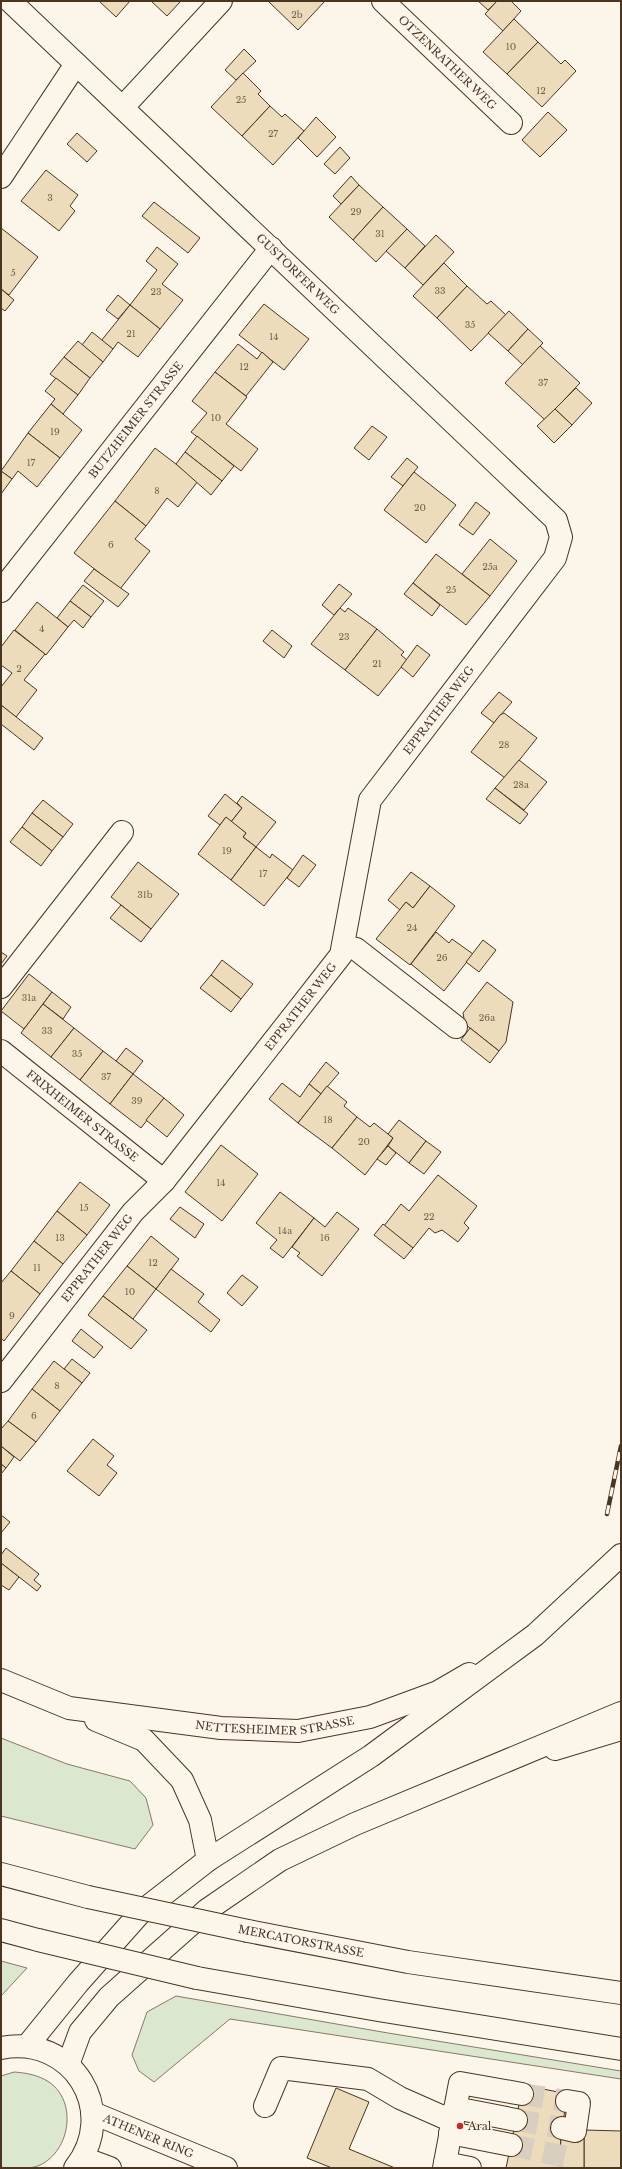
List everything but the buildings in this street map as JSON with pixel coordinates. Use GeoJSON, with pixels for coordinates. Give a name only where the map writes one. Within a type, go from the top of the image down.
{"type":"FeatureCollection","features":[{"type":"Feature","properties":{"kind":"main road","name":"GUSTORFER WEG"},"geometry":{"type":"LineString","coordinates":[[10,1],[556,520],[561,537],[555,558]]}},
{"type":"Feature","properties":{"kind":"main road"},"geometry":{"type":"LineString","coordinates":[[123,107],[221,1]]}},
{"type":"Feature","properties":{"kind":"main road","name":"OTZENRATHER WEG"},"geometry":{"type":"LineString","coordinates":[[383,1],[511,123]]}},
{"type":"Feature","properties":{"kind":"main road"},"geometry":{"type":"LineString","coordinates":[[1,177],[76,64]]}},
{"type":"Feature","properties":{"kind":"main road","name":"BUTZHEIMER STRASSE"},"geometry":{"type":"LineString","coordinates":[[1,592],[271,248]]}},
{"type":"Feature","properties":{"kind":"main road","name":"EPPRATHER WEG"},"geometry":{"type":"LineString","coordinates":[[1,1381],[133,1212],[164,1181],[341,955],[370,800],[555,558]]}},
{"type":"Feature","properties":{"kind":"main road"},"geometry":{"type":"LineString","coordinates":[[1,987],[122,832]]}},
{"type":"Feature","properties":{"kind":"main road"},"geometry":{"type":"LineString","coordinates":[[343,946],[356,949],[456,1027]]}},
{"type":"Feature","properties":{"kind":"main road","name":"FRIXHEIMER STRASSE"},"geometry":{"type":"LineString","coordinates":[[1,1051],[164,1181]]}},
{"type":"Feature","properties":{"kind":"main road"},"geometry":{"type":"LineString","coordinates":[[27,2046],[78,1983],[141,1912],[208,1860],[371,1756],[535,1634],[621,1555]]}},
{"type":"Feature","properties":{"kind":"main road","name":"NETTESHEIMER STRASSE"},"geometry":{"type":"LineString","coordinates":[[1,1680],[69,1708],[221,1728],[298,1731],[370,1717],[438,1692],[535,1634]]}},
{"type":"Feature","properties":{"kind":"main road"},"geometry":{"type":"LineString","coordinates":[[69,1708],[144,1740],[182,1780],[200,1820],[208,1860]]}},
{"type":"Feature","properties":{"kind":"main road"},"geometry":{"type":"LineString","coordinates":[[68,2065],[80,2032],[109,1997],[206,1910],[280,1860],[355,1824],[621,1713]]}},
{"type":"Feature","properties":{"kind":"main road"},"geometry":{"type":"LineString","coordinates":[[479,1772],[621,1729]]}},
{"type":"Feature","properties":{"kind":"main road","name":"MERCATORSTRASSE"},"geometry":{"type":"LineString","coordinates":[[1,1874],[88,1897],[248,1931],[408,1962],[615,1992]]}},
{"type":"Feature","properties":{"kind":"main road"},"geometry":{"type":"LineString","coordinates":[[1,1930],[197,1978],[378,2010],[621,2049]]}},
{"type":"Feature","properties":{"kind":"main road"},"geometry":{"type":"LineString","coordinates":[[1,2048],[27,2046],[42,2050],[68,2065],[80,2079],[89,2095],[93,2114],[92,2137],[79,2163],[110,2168]]}},
{"type":"Feature","properties":{"kind":"main road"},"geometry":{"type":"LineString","coordinates":[[265,2106],[281,2068],[368,2079],[400,2098],[511,2145]]}},
{"type":"Feature","properties":{"kind":"main road"},"geometry":{"type":"LineString","coordinates":[[470,2168],[444,2166],[460,2083],[522,2094]]}},
{"type":"Feature","properties":{"kind":"main road"},"geometry":{"type":"LineString","coordinates":[[562,2128],[575,2131],[579,2103],[567,2101]]}},
{"type":"Feature","properties":{"kind":"main road","name":"ATHENER RING"},"geometry":{"type":"LineString","coordinates":[[93,2114],[226,2168]]}},
{"type":"Feature","properties":{"kind":"main road"},"geometry":{"type":"LineString","coordinates":[[453,2121],[516,2120]]}},
{"type":"Feature","properties":{"kind":"green space"},"geometry":{"type":"Polygon","coordinates":[[[1,1738],[67,1764],[130,1781],[146,1798],[153,1825],[135,1849],[1,1816],[1,1738]]]}},
{"type":"Feature","properties":{"kind":"green space"},"geometry":{"type":"Polygon","coordinates":[[[1,1961],[27,1968],[1,1996],[1,1961]]]}},
{"type":"Feature","properties":{"kind":"green space"},"geometry":{"type":"Polygon","coordinates":[[[176,1996],[388,2033],[621,2071],[621,2079],[230,2019],[154,2082],[139,2071],[132,2055],[147,2012],[176,1996]]]}},
{"type":"Feature","properties":{"kind":"green space"},"geometry":{"type":"Polygon","coordinates":[[[14,2072],[32,2075],[49,2082],[58,2091],[64,2101],[67,2113],[67,2126],[64,2138],[58,2149],[50,2158],[35,2167],[1,2167],[1,2076],[14,2072]]]}},
{"type":"Feature","properties":{"kind":"tunnel"},"geometry":{"type":"LineString","coordinates":[[522,2094],[567,2101]]}},
{"type":"Feature","properties":{"kind":"tunnel"},"geometry":{"type":"LineString","coordinates":[[516,2120],[562,2128]]}},
{"type":"Feature","properties":{"kind":"tunnel"},"geometry":{"type":"LineString","coordinates":[[511,2145],[571,2158]]}},
{"type":"Feature","properties":{"kind":"railway"},"geometry":{"type":"LineString","coordinates":[[607,1514],[621,1446]]}},
{"type":"Feature","properties":{"kind":"place","name":"Aral"},"geometry":{"type":"Point","coordinates":[460,2126]}}]}
